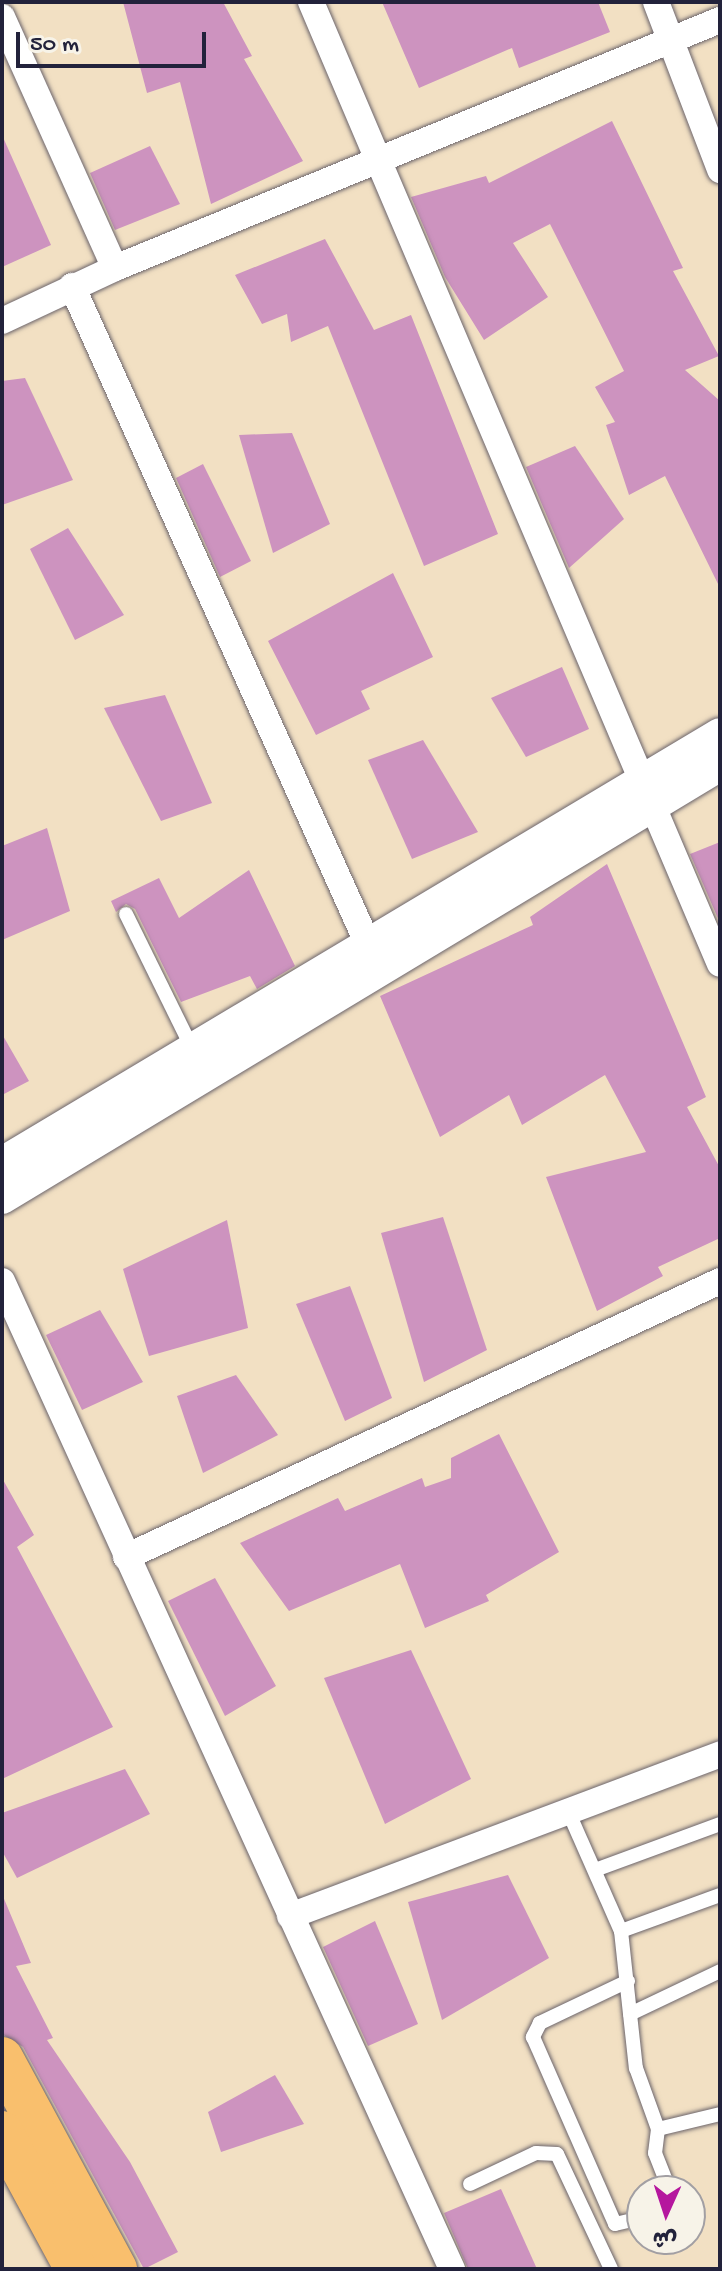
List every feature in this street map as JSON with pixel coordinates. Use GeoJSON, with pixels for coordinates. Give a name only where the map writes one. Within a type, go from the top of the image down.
{"type":"FeatureCollection","features":[{"type":"Feature","properties":{"kind":"main road"},"geometry":{"type":"LineString","coordinates":[[2,2058],[116,2269]]}},
{"type":"Feature","properties":{"kind":"main road"},"geometry":{"type":"LineString","coordinates":[[2,2132],[76,2269]]}},
{"type":"Feature","properties":{"kind":"street"},"geometry":{"type":"LineString","coordinates":[[311,2],[376,161],[650,791],[720,964]]}},
{"type":"Feature","properties":{"kind":"street"},"geometry":{"type":"LineString","coordinates":[[656,2],[720,170]]}},
{"type":"Feature","properties":{"kind":"street"},"geometry":{"type":"LineString","coordinates":[[2,17],[115,268]]}},
{"type":"Feature","properties":{"kind":"street"},"geometry":{"type":"LineString","coordinates":[[2,321],[72,286],[720,20]]}},
{"type":"Feature","properties":{"kind":"street"},"geometry":{"type":"LineString","coordinates":[[72,286],[373,957]]}},
{"type":"Feature","properties":{"kind":"street"},"geometry":{"type":"LineString","coordinates":[[2,1198],[373,957],[650,791],[720,734]]}},
{"type":"Feature","properties":{"kind":"street"},"geometry":{"type":"LineString","coordinates":[[650,791],[720,765]]}},
{"type":"Feature","properties":{"kind":"street"},"geometry":{"type":"LineString","coordinates":[[2,1163],[193,1050],[373,957]]}},
{"type":"Feature","properties":{"kind":"street"},"geometry":{"type":"LineString","coordinates":[[2,1281],[452,2269]]}},
{"type":"Feature","properties":{"kind":"street"},"geometry":{"type":"LineString","coordinates":[[126,1557],[720,1281]]}},
{"type":"Feature","properties":{"kind":"street"},"geometry":{"type":"LineString","coordinates":[[290,1916],[720,1754]]}},
{"type":"Feature","properties":{"kind":"lane"},"geometry":{"type":"LineString","coordinates":[[126,914],[193,1050]]}},
{"type":"Feature","properties":{"kind":"lane"},"geometry":{"type":"LineString","coordinates":[[568,1811],[621,1931],[636,2068],[658,2129],[655,2153],[664,2175]]}},
{"type":"Feature","properties":{"kind":"lane"},"geometry":{"type":"LineString","coordinates":[[595,1870],[720,1824]]}},
{"type":"Feature","properties":{"kind":"lane"},"geometry":{"type":"LineString","coordinates":[[621,1931],[720,1895]]}},
{"type":"Feature","properties":{"kind":"lane"},"geometry":{"type":"LineString","coordinates":[[630,2014],[720,1971]]}},
{"type":"Feature","properties":{"kind":"lane"},"geometry":{"type":"LineString","coordinates":[[626,2224],[619,2226],[611,2218],[533,2037],[540,2023],[628,1981]]}},
{"type":"Feature","properties":{"kind":"lane"},"geometry":{"type":"LineString","coordinates":[[658,2129],[716,2116],[720,2133]]}},
{"type":"Feature","properties":{"kind":"lane"},"geometry":{"type":"LineString","coordinates":[[470,2184],[536,2153],[557,2154],[611,2269]]}},
{"type":"Feature","properties":{"kind":"building"},"geometry":{"type":"Polygon","coordinates":[[[123,2],[223,2],[252,56],[244,59],[303,161],[211,204],[180,82],[147,93],[123,2]]]}},
{"type":"Feature","properties":{"kind":"building"},"geometry":{"type":"Polygon","coordinates":[[[382,2],[598,2],[610,32],[519,68],[512,48],[419,88],[382,2]]]}},
{"type":"Feature","properties":{"kind":"building"},"geometry":{"type":"Polygon","coordinates":[[[612,121],[683,268],[673,271],[719,356],[685,370],[720,401],[720,588],[665,476],[629,495],[606,425],[615,422],[595,387],[624,371],[550,224],[513,243],[548,297],[484,340],[445,277],[411,197],[486,176],[489,183],[612,121]]]}},
{"type":"Feature","properties":{"kind":"building"},"geometry":{"type":"Polygon","coordinates":[[[2,135],[51,245],[2,267],[2,135]]]}},
{"type":"Feature","properties":{"kind":"building"},"geometry":{"type":"Polygon","coordinates":[[[150,146],[180,204],[115,230],[90,173],[150,146]]]}},
{"type":"Feature","properties":{"kind":"building"},"geometry":{"type":"Polygon","coordinates":[[[325,239],[374,330],[411,315],[498,534],[424,566],[328,326],[291,342],[287,314],[262,324],[235,275],[325,239]]]}},
{"type":"Feature","properties":{"kind":"building"},"geometry":{"type":"Polygon","coordinates":[[[25,378],[73,480],[2,505],[2,381],[25,378]]]}},
{"type":"Feature","properties":{"kind":"building"},"geometry":{"type":"Polygon","coordinates":[[[292,433],[330,524],[273,553],[239,435],[292,433]]]}},
{"type":"Feature","properties":{"kind":"building"},"geometry":{"type":"Polygon","coordinates":[[[575,446],[624,519],[569,568],[526,467],[575,446]]]}},
{"type":"Feature","properties":{"kind":"building"},"geometry":{"type":"Polygon","coordinates":[[[203,464],[251,561],[220,577],[176,478],[203,464]]]}},
{"type":"Feature","properties":{"kind":"building"},"geometry":{"type":"Polygon","coordinates":[[[68,528],[124,615],[75,640],[30,549],[68,528]]]}},
{"type":"Feature","properties":{"kind":"building"},"geometry":{"type":"Polygon","coordinates":[[[393,573],[433,657],[361,691],[370,709],[316,735],[268,641],[393,573]]]}},
{"type":"Feature","properties":{"kind":"building"},"geometry":{"type":"Polygon","coordinates":[[[562,667],[589,729],[526,757],[491,698],[562,667]]]}},
{"type":"Feature","properties":{"kind":"building"},"geometry":{"type":"Polygon","coordinates":[[[165,695],[212,803],[161,821],[104,708],[165,695]]]}},
{"type":"Feature","properties":{"kind":"building"},"geometry":{"type":"Polygon","coordinates":[[[423,740],[478,832],[412,859],[368,760],[423,740]]]}},
{"type":"Feature","properties":{"kind":"building"},"geometry":{"type":"Polygon","coordinates":[[[47,828],[70,911],[2,940],[2,846],[47,828]]]}},
{"type":"Feature","properties":{"kind":"building"},"geometry":{"type":"Polygon","coordinates":[[[720,842],[720,923],[690,854],[720,842]]]}},
{"type":"Feature","properties":{"kind":"building"},"geometry":{"type":"Polygon","coordinates":[[[607,864],[706,1097],[687,1107],[720,1168],[720,1238],[658,1267],[663,1276],[597,1311],[546,1177],[646,1152],[605,1075],[522,1125],[509,1095],[440,1137],[380,996],[533,925],[530,917],[607,864]]]}},
{"type":"Feature","properties":{"kind":"building"},"geometry":{"type":"Polygon","coordinates":[[[249,870],[295,966],[257,989],[250,976],[181,1002],[135,909],[126,904],[116,912],[111,901],[159,878],[179,918],[249,870]]]}},
{"type":"Feature","properties":{"kind":"building"},"geometry":{"type":"Polygon","coordinates":[[[2,1034],[29,1081],[2,1095],[2,1034]]]}},
{"type":"Feature","properties":{"kind":"building"},"geometry":{"type":"Polygon","coordinates":[[[443,1217],[487,1350],[424,1382],[381,1233],[443,1217]]]}},
{"type":"Feature","properties":{"kind":"building"},"geometry":{"type":"Polygon","coordinates":[[[227,1220],[248,1328],[149,1356],[123,1269],[227,1220]]]}},
{"type":"Feature","properties":{"kind":"building"},"geometry":{"type":"Polygon","coordinates":[[[350,1286],[392,1398],[345,1421],[296,1304],[350,1286]]]}},
{"type":"Feature","properties":{"kind":"building"},"geometry":{"type":"Polygon","coordinates":[[[100,1310],[143,1382],[82,1410],[46,1335],[100,1310]]]}},
{"type":"Feature","properties":{"kind":"building"},"geometry":{"type":"Polygon","coordinates":[[[236,1375],[278,1435],[203,1473],[177,1396],[236,1375]]]}},
{"type":"Feature","properties":{"kind":"building"},"geometry":{"type":"Polygon","coordinates":[[[499,1434],[559,1552],[486,1595],[489,1601],[425,1628],[400,1564],[289,1611],[240,1543],[338,1498],[345,1511],[422,1478],[425,1487],[451,1478],[451,1458],[499,1434]]]}},
{"type":"Feature","properties":{"kind":"building"},"geometry":{"type":"Polygon","coordinates":[[[2,1478],[34,1535],[17,1547],[113,1727],[2,1779],[2,1478]]]}},
{"type":"Feature","properties":{"kind":"building"},"geometry":{"type":"Polygon","coordinates":[[[215,1578],[276,1686],[225,1716],[168,1601],[215,1578]]]}},
{"type":"Feature","properties":{"kind":"building"},"geometry":{"type":"Polygon","coordinates":[[[411,1650],[471,1779],[385,1824],[324,1678],[411,1650]]]}},
{"type":"Feature","properties":{"kind":"building"},"geometry":{"type":"Polygon","coordinates":[[[125,1769],[150,1814],[17,1878],[2,1851],[2,1813],[125,1769]]]}},
{"type":"Feature","properties":{"kind":"building"},"geometry":{"type":"Polygon","coordinates":[[[508,1875],[549,1958],[442,2020],[408,1902],[508,1875]]]}},
{"type":"Feature","properties":{"kind":"building"},"geometry":{"type":"Polygon","coordinates":[[[2,1894],[31,1963],[16,1966],[53,2038],[47,2040],[130,2162],[178,2252],[144,2269],[23,2047],[2,2034],[2,1894]]]}},
{"type":"Feature","properties":{"kind":"building"},"geometry":{"type":"Polygon","coordinates":[[[375,1921],[418,2024],[368,2046],[323,1947],[375,1921]]]}},
{"type":"Feature","properties":{"kind":"building"},"geometry":{"type":"Polygon","coordinates":[[[275,2075],[304,2124],[221,2152],[208,2112],[275,2075]]]}},
{"type":"Feature","properties":{"kind":"building"},"geometry":{"type":"Polygon","coordinates":[[[501,2189],[537,2269],[468,2269],[444,2213],[501,2189]]]}}]}
